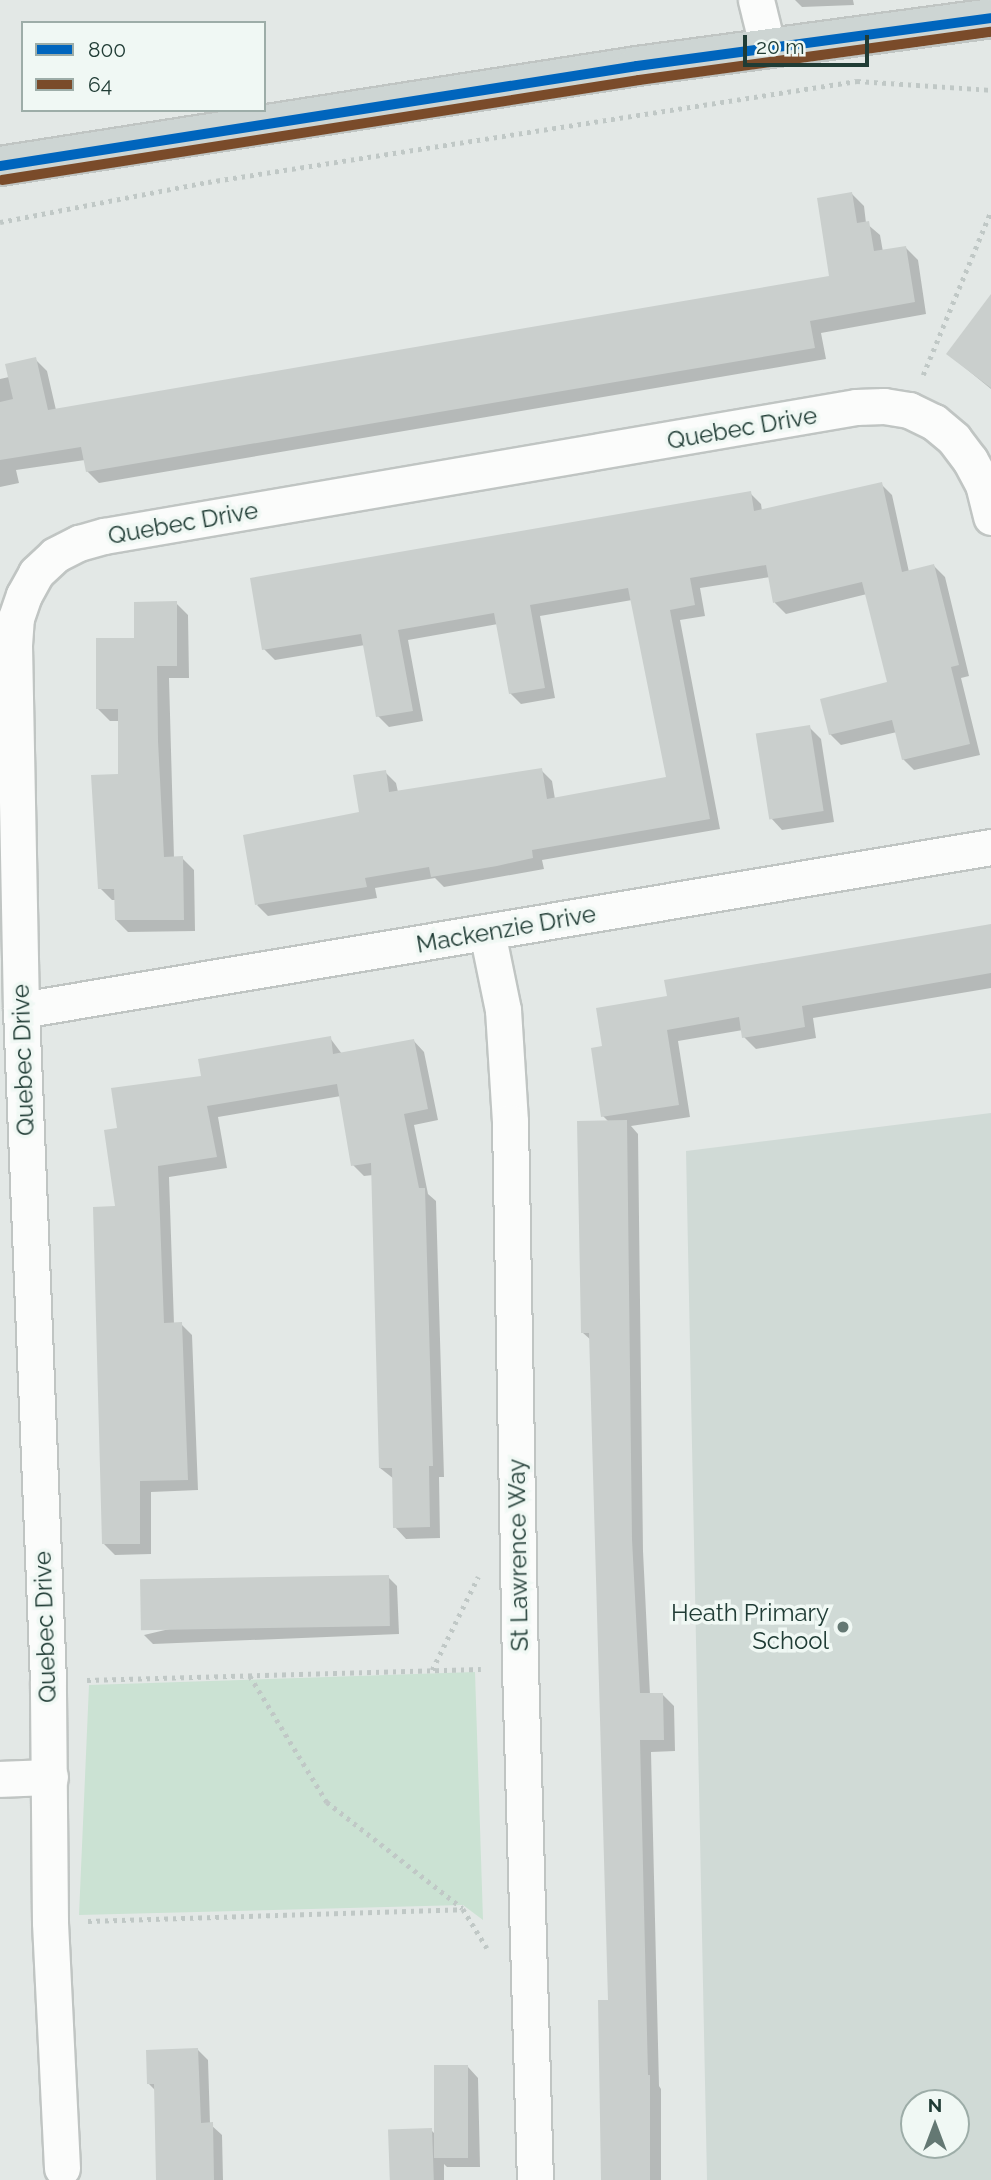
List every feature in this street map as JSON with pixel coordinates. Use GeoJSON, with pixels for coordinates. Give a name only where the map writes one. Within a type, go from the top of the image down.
{"type":"FeatureCollection","features":[{"type":"Feature","properties":{"kind":"main road"},"geometry":{"type":"LineString","coordinates":[[0,166],[768,49],[991,18]]}},
{"type":"Feature","properties":{"kind":"street"},"geometry":{"type":"LineString","coordinates":[[756,0],[768,49]]}},
{"type":"Feature","properties":{"kind":"street","name":"Quebec Drive"},"geometry":{"type":"LineString","coordinates":[[62,2168],[50,1922],[48,1681],[21,1010],[14,645],[16,618],[36,573],[55,555],[104,536],[856,407],[884,405],[909,410],[934,422],[954,439],[970,460],[982,484],[991,516]]}},
{"type":"Feature","properties":{"kind":"street","name":"Mackenzie Drive"},"geometry":{"type":"LineString","coordinates":[[21,1010],[991,847]]}},
{"type":"Feature","properties":{"kind":"street","name":"St Lawrence Way"},"geometry":{"type":"LineString","coordinates":[[487,932],[503,1010],[510,1122],[517,1541],[535,2180]]}},
{"type":"Feature","properties":{"kind":"street"},"geometry":{"type":"LineString","coordinates":[[0,1780],[50,1777]]}},
{"type":"Feature","properties":{"kind":"path"},"geometry":{"type":"LineString","coordinates":[[0,222],[222,180],[857,81],[991,90]]}},
{"type":"Feature","properties":{"kind":"path"},"geometry":{"type":"LineString","coordinates":[[909,410],[991,211]]}},
{"type":"Feature","properties":{"kind":"path"},"geometry":{"type":"LineString","coordinates":[[432,1670],[497,1541],[517,1541]]}},
{"type":"Feature","properties":{"kind":"path"},"geometry":{"type":"LineString","coordinates":[[48,1681],[520,1667]]}},
{"type":"Feature","properties":{"kind":"path"},"geometry":{"type":"LineString","coordinates":[[250,1676],[327,1802],[463,1909],[490,1954]]}},
{"type":"Feature","properties":{"kind":"path"},"geometry":{"type":"LineString","coordinates":[[50,1922],[463,1909]]}},
{"type":"Feature","properties":{"kind":"shaded area","name":"Heath Primary School"},"geometry":{"type":"Polygon","coordinates":[[[991,1113],[991,2180],[707,2180],[686,1151],[991,1113]]]}},
{"type":"Feature","properties":{"kind":"green space"},"geometry":{"type":"Polygon","coordinates":[[[475,1672],[483,1920],[463,1905],[79,1915],[89,1685],[475,1672]]]}},
{"type":"Feature","properties":{"kind":"building"},"geometry":{"type":"Polygon","coordinates":[[[852,192],[857,223],[869,221],[874,251],[906,246],[915,302],[810,321],[815,348],[86,472],[81,447],[0,460],[0,402],[13,399],[5,364],[36,357],[48,410],[829,276],[817,198],[852,192]]]}},
{"type":"Feature","properties":{"kind":"building"},"geometry":{"type":"Polygon","coordinates":[[[991,294],[991,388],[946,354],[991,294]]]}},
{"type":"Feature","properties":{"kind":"building"},"geometry":{"type":"Polygon","coordinates":[[[882,482],[902,572],[934,564],[959,665],[951,667],[970,744],[902,760],[892,720],[829,735],[820,699],[887,682],[862,582],[773,603],[766,565],[690,578],[695,605],[670,610],[710,819],[532,850],[533,858],[497,866],[431,877],[429,867],[365,878],[367,887],[255,905],[243,835],[359,812],[353,775],[386,770],[389,792],[542,768],[547,799],[666,777],[628,588],[530,605],[545,688],[509,694],[494,613],[398,630],[413,711],[376,717],[361,634],[262,650],[250,578],[751,491],[754,511],[882,482]]]}},
{"type":"Feature","properties":{"kind":"building"},"geometry":{"type":"Polygon","coordinates":[[[177,601],[177,666],[157,666],[158,741],[164,857],[183,856],[184,920],[115,920],[114,889],[98,889],[91,775],[118,774],[118,709],[96,709],[96,638],[134,638],[134,602],[177,601]]]}},
{"type":"Feature","properties":{"kind":"building"},"geometry":{"type":"Polygon","coordinates":[[[810,725],[824,811],[769,820],[756,734],[810,725]]]}},
{"type":"Feature","properties":{"kind":"building"},"geometry":{"type":"Polygon","coordinates":[[[991,924],[991,973],[802,1006],[805,1027],[767,1034],[742,1038],[739,1017],[667,1030],[679,1105],[601,1117],[591,1048],[602,1046],[596,1008],[667,996],[664,980],[991,924]]]}},
{"type":"Feature","properties":{"kind":"building"},"geometry":{"type":"Polygon","coordinates":[[[331,1036],[333,1054],[414,1039],[428,1109],[404,1114],[419,1188],[425,1188],[433,1466],[429,1466],[430,1527],[393,1528],[392,1468],[379,1468],[371,1163],[351,1166],[337,1084],[207,1106],[217,1157],[158,1166],[164,1323],[182,1322],[188,1480],[140,1481],[140,1544],[102,1544],[93,1207],[115,1206],[104,1130],[117,1128],[111,1088],[201,1076],[198,1059],[331,1036]]]}},
{"type":"Feature","properties":{"kind":"building"},"geometry":{"type":"Polygon","coordinates":[[[627,1120],[632,1539],[640,1693],[663,1693],[664,1740],[640,1740],[650,2075],[650,2180],[601,2180],[598,2000],[608,2000],[589,1333],[581,1333],[577,1121],[627,1120]]]}},
{"type":"Feature","properties":{"kind":"building"},"geometry":{"type":"Polygon","coordinates":[[[389,1575],[390,1626],[141,1630],[140,1579],[389,1575]]]}},
{"type":"Feature","properties":{"kind":"building"},"geometry":{"type":"Polygon","coordinates":[[[198,2048],[201,2123],[213,2122],[214,2180],[156,2180],[154,2084],[147,2084],[146,2050],[198,2048]]]}},
{"type":"Feature","properties":{"kind":"building"},"geometry":{"type":"Polygon","coordinates":[[[434,2065],[468,2065],[468,2158],[434,2158],[434,2065]]]}},
{"type":"Feature","properties":{"kind":"building"},"geometry":{"type":"Polygon","coordinates":[[[432,2128],[434,2180],[390,2180],[388,2130],[432,2128]]]}},
{"type":"Feature","properties":{"kind":"transit line","name":"800"},"geometry":{"type":"LineString","coordinates":[[0,166],[637,66],[991,18]]}},
{"type":"Feature","properties":{"kind":"transit line","name":"64"},"geometry":{"type":"LineString","coordinates":[[2,180],[639,80],[991,32]]}},
{"type":"Feature","properties":{"kind":"place","name":"Heath Primary School"},"geometry":{"type":"Point","coordinates":[843,1627]}}]}
